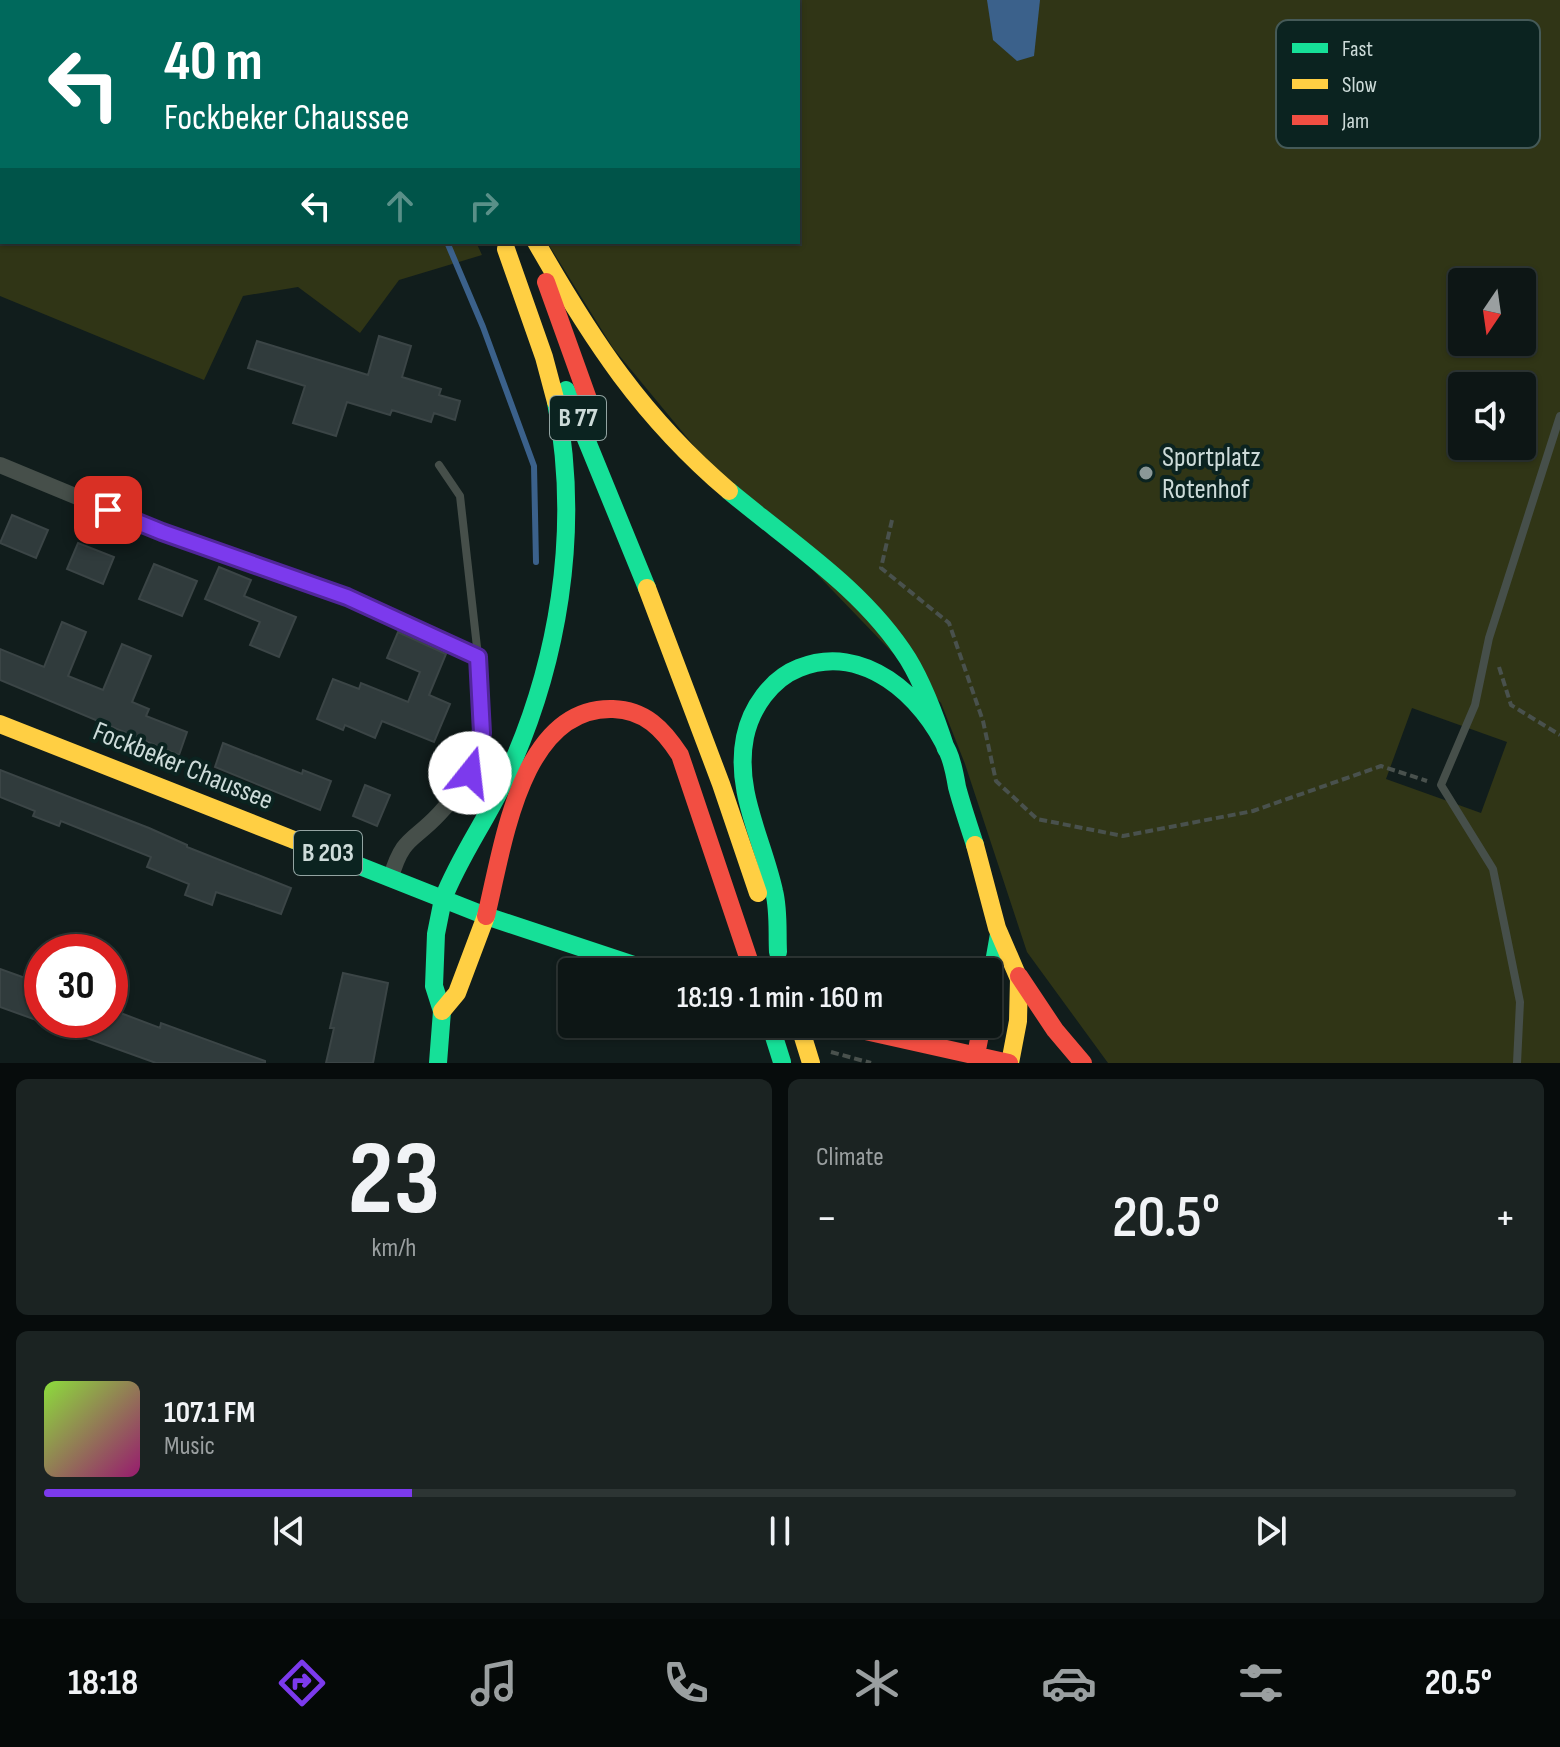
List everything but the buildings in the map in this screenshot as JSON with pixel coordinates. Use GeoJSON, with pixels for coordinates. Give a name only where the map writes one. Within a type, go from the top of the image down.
{"type":"FeatureCollection","features":[{"type":"Feature","properties":{"kind":"main road","name":"B 77"},"geometry":{"type":"LineString","coordinates":[[535,244],[564,338],[606,449],[647,588]]}},
{"type":"Feature","properties":{"kind":"main road"},"geometry":{"type":"LineString","coordinates":[[535,244],[628,387],[719,482],[817,561],[902,649],[928,696],[999,934],[1019,975],[1047,1020],[1083,1063]]}},
{"type":"Feature","properties":{"kind":"main road","name":"B 77"},"geometry":{"type":"LineString","coordinates":[[504,245],[538,315],[647,588],[721,784],[779,958]]}},
{"type":"Feature","properties":{"kind":"main road"},"geometry":{"type":"LineString","coordinates":[[438,1063],[442,1011],[434,986],[436,934],[443,899],[458,862],[507,776],[540,682],[557,624],[568,535],[566,471],[560,423],[551,385],[504,245]]}},
{"type":"Feature","properties":{"kind":"main road"},"geometry":{"type":"LineString","coordinates":[[780,958],[775,890],[745,786],[743,761],[745,739],[753,712],[764,693],[795,669],[813,662],[852,661],[875,668],[914,701],[946,749]]}},
{"type":"Feature","properties":{"kind":"main road"},"geometry":{"type":"LineString","coordinates":[[442,1011],[457,993],[486,916],[524,783],[546,739],[562,724],[588,710],[622,709],[647,717],[664,730],[680,755],[749,958]]}},
{"type":"Feature","properties":{"kind":"main road","name":"Fockbeker Chaussee"},"geometry":{"type":"LineString","coordinates":[[0,724],[486,916],[613,958]]}},
{"type":"Feature","properties":{"kind":"main road"},"geometry":{"type":"LineString","coordinates":[[995,958],[999,934]]}},
{"type":"Feature","properties":{"kind":"main road"},"geometry":{"type":"LineString","coordinates":[[898,1038],[1010,1063],[1019,1027],[1019,975]]}},
{"type":"Feature","properties":{"kind":"main road"},"geometry":{"type":"LineString","coordinates":[[774,1038],[782,1063]]}},
{"type":"Feature","properties":{"kind":"main road"},"geometry":{"type":"LineString","coordinates":[[803,1038],[811,1063]]}},
{"type":"Feature","properties":{"kind":"main road"},"geometry":{"type":"LineString","coordinates":[[976,1055],[979,1038]]}},
{"type":"Feature","properties":{"kind":"street"},"geometry":{"type":"LineString","coordinates":[[0,465],[162,532],[347,597],[478,657],[482,733],[470,773],[445,808],[409,838],[397,856],[391,877]]}},
{"type":"Feature","properties":{"kind":"lane"},"geometry":{"type":"LineString","coordinates":[[1517,1063],[1520,1002],[1493,869],[1441,785],[1475,705],[1489,638],[1560,416]]}},
{"type":"Feature","properties":{"kind":"lane"},"geometry":{"type":"LineString","coordinates":[[439,465],[460,496],[478,657]]}},
{"type":"Feature","properties":{"kind":"path"},"geometry":{"type":"LineString","coordinates":[[892,520],[881,568],[949,623],[983,721],[996,781],[1037,819],[1123,836],[1253,811],[1381,766],[1441,785]]}},
{"type":"Feature","properties":{"kind":"path"},"geometry":{"type":"LineString","coordinates":[[1489,638],[1511,705],[1560,735]]}},
{"type":"Feature","properties":{"kind":"green space"},"geometry":{"type":"Polygon","coordinates":[[[800,0],[1560,0],[1560,1063],[1108,1063],[1027,952],[965,764],[941,703],[699,452],[613,348],[548,244],[800,244],[800,0]],[[1412,708],[1386,779],[1481,813],[1507,742],[1412,708]]]}},
{"type":"Feature","properties":{"kind":"green space"},"geometry":{"type":"Polygon","coordinates":[[[0,244],[477,244],[482,255],[399,280],[360,333],[298,287],[243,296],[204,380],[0,296],[0,244]]]}},
{"type":"Feature","properties":{"kind":"water"},"geometry":{"type":"Polygon","coordinates":[[[987,0],[1040,0],[1034,56],[1017,61],[993,40],[987,0]]]}},
{"type":"Feature","properties":{"kind":"waterway"},"geometry":{"type":"LineString","coordinates":[[448,244],[483,327],[534,466],[536,562]]}},
{"type":"Feature","properties":{"kind":"traffic: fast"},"geometry":{"type":"LineString","coordinates":[[566,390],[647,588]]}},
{"type":"Feature","properties":{"kind":"traffic: fast"},"geometry":{"type":"LineString","coordinates":[[443,899],[522,741],[551,646],[565,549],[566,500],[556,402]]}},
{"type":"Feature","properties":{"kind":"traffic: fast"},"geometry":{"type":"LineString","coordinates":[[729,491],[825,568],[890,634],[920,681],[946,749]]}},
{"type":"Feature","properties":{"kind":"traffic: fast"},"geometry":{"type":"LineString","coordinates":[[778,952],[776,899],[746,796],[743,757],[745,737],[757,705],[771,687],[789,673],[823,662],[846,662],[868,668],[907,694],[937,731],[948,752],[975,845]]}},
{"type":"Feature","properties":{"kind":"traffic: fast"},"geometry":{"type":"LineString","coordinates":[[294,840],[486,916],[613,958]]}},
{"type":"Feature","properties":{"kind":"traffic: fast"},"geometry":{"type":"LineString","coordinates":[[438,1063],[442,1011],[434,986],[436,934],[443,899]]}},
{"type":"Feature","properties":{"kind":"traffic: fast"},"geometry":{"type":"LineString","coordinates":[[995,958],[999,934]]}},
{"type":"Feature","properties":{"kind":"traffic: fast"},"geometry":{"type":"LineString","coordinates":[[774,1038],[782,1062]]}},
{"type":"Feature","properties":{"kind":"traffic: slow"},"geometry":{"type":"LineString","coordinates":[[537,244],[599,344],[644,406],[729,491]]}},
{"type":"Feature","properties":{"kind":"traffic: slow"},"geometry":{"type":"LineString","coordinates":[[506,249],[544,357],[556,402]]}},
{"type":"Feature","properties":{"kind":"traffic: slow"},"geometry":{"type":"LineString","coordinates":[[647,588],[721,784],[758,893]]}},
{"type":"Feature","properties":{"kind":"traffic: slow"},"geometry":{"type":"LineString","coordinates":[[0,724],[294,840]]}},
{"type":"Feature","properties":{"kind":"traffic: slow"},"geometry":{"type":"LineString","coordinates":[[975,845],[997,928],[1019,979],[1018,1021],[1010,1063]]}},
{"type":"Feature","properties":{"kind":"traffic: slow"},"geometry":{"type":"LineString","coordinates":[[442,1011],[457,993],[486,916]]}},
{"type":"Feature","properties":{"kind":"traffic: slow"},"geometry":{"type":"LineString","coordinates":[[803,1038],[811,1063]]}},
{"type":"Feature","properties":{"kind":"traffic: jam"},"geometry":{"type":"LineString","coordinates":[[546,282],[592,410]]}},
{"type":"Feature","properties":{"kind":"traffic: jam"},"geometry":{"type":"LineString","coordinates":[[486,916],[509,820],[536,755],[556,731],[582,714],[624,710],[652,723],[680,755],[748,958]]}},
{"type":"Feature","properties":{"kind":"traffic: jam"},"geometry":{"type":"LineString","coordinates":[[1019,976],[1055,1030],[1083,1063]]}},
{"type":"Feature","properties":{"kind":"traffic: jam"},"geometry":{"type":"LineString","coordinates":[[897,1038],[1009,1063]]}},
{"type":"Feature","properties":{"kind":"traffic: jam"},"geometry":{"type":"LineString","coordinates":[[976,1055],[979,1038]]}},
{"type":"Feature","properties":{"kind":"place","name":"Sportplatz Rotenhof"},"geometry":{"type":"Point","coordinates":[1146,473]}},
{"type":"Feature","properties":{"kind":"route"},"geometry":{"type":"LineString","coordinates":[[108,510],[347,597],[478,657],[482,733],[470,773]]}}]}
